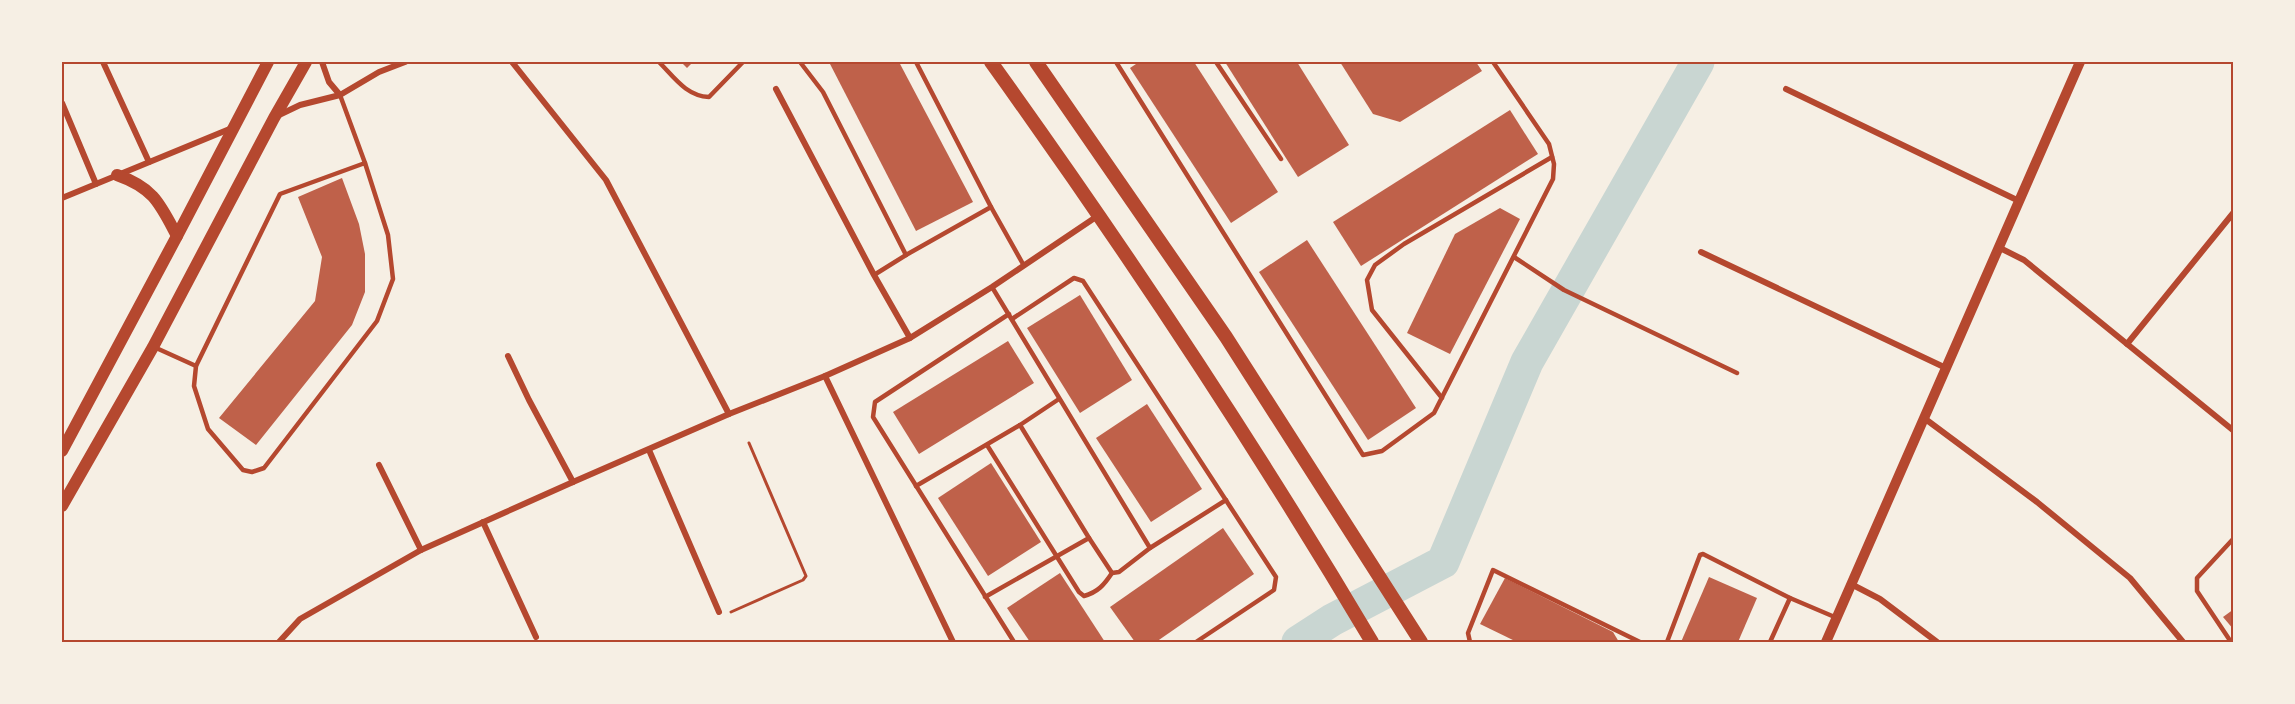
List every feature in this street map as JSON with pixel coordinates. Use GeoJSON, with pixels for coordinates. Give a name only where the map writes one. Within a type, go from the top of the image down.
{"type":"FeatureCollection","features":[{"type":"Feature","properties":{"kind":"main road"},"geometry":{"type":"LineString","coordinates":[[62,451],[268,62]]}},
{"type":"Feature","properties":{"kind":"main road"},"geometry":{"type":"LineString","coordinates":[[62,506],[153,347],[306,62]]}},
{"type":"Feature","properties":{"kind":"main road"},"geometry":{"type":"LineString","coordinates":[[991,62],[1100,215],[1194,356],[1372,642]]}},
{"type":"Feature","properties":{"kind":"main road"},"geometry":{"type":"LineString","coordinates":[[1036,62],[1226,337],[1421,642]]}},
{"type":"Feature","properties":{"kind":"main road"},"geometry":{"type":"LineString","coordinates":[[117,175],[138,182],[149,192],[160,205],[177,236]]}},
{"type":"Feature","properties":{"kind":"street"},"geometry":{"type":"LineString","coordinates":[[103,62],[149,162]]}},
{"type":"Feature","properties":{"kind":"street"},"geometry":{"type":"LineString","coordinates":[[322,62],[329,82],[340,95]]}},
{"type":"Feature","properties":{"kind":"street"},"geometry":{"type":"LineString","coordinates":[[274,118],[300,105],[340,95],[379,72],[405,62]]}},
{"type":"Feature","properties":{"kind":"street"},"geometry":{"type":"LineString","coordinates":[[512,62],[606,180],[729,414]]}},
{"type":"Feature","properties":{"kind":"street"},"geometry":{"type":"LineString","coordinates":[[1826,642],[2080,62]]}},
{"type":"Feature","properties":{"kind":"street"},"geometry":{"type":"LineString","coordinates":[[1786,88],[2019,201]]}},
{"type":"Feature","properties":{"kind":"street"},"geometry":{"type":"LineString","coordinates":[[776,89],[874,275],[910,338]]}},
{"type":"Feature","properties":{"kind":"street"},"geometry":{"type":"LineString","coordinates":[[62,103],[96,184]]}},
{"type":"Feature","properties":{"kind":"street"},"geometry":{"type":"LineString","coordinates":[[62,198],[235,127]]}},
{"type":"Feature","properties":{"kind":"street"},"geometry":{"type":"LineString","coordinates":[[2127,344],[2234,212]]}},
{"type":"Feature","properties":{"kind":"street"},"geometry":{"type":"LineString","coordinates":[[279,642],[300,619],[421,550],[729,414],[825,376],[910,338],[1100,215]]}},
{"type":"Feature","properties":{"kind":"street"},"geometry":{"type":"LineString","coordinates":[[1998,247],[2024,260],[2234,431]]}},
{"type":"Feature","properties":{"kind":"street"},"geometry":{"type":"LineString","coordinates":[[1701,252],[1946,368]]}},
{"type":"Feature","properties":{"kind":"street"},"geometry":{"type":"LineString","coordinates":[[508,356],[573,482]]}},
{"type":"Feature","properties":{"kind":"street"},"geometry":{"type":"LineString","coordinates":[[825,376],[953,642]]}},
{"type":"Feature","properties":{"kind":"street"},"geometry":{"type":"LineString","coordinates":[[1924,418],[2037,502],[2130,578],[2183,642]]}},
{"type":"Feature","properties":{"kind":"street"},"geometry":{"type":"LineString","coordinates":[[649,450],[719,612]]}},
{"type":"Feature","properties":{"kind":"street"},"geometry":{"type":"LineString","coordinates":[[379,465],[421,550]]}},
{"type":"Feature","properties":{"kind":"street"},"geometry":{"type":"LineString","coordinates":[[483,522],[536,637]]}},
{"type":"Feature","properties":{"kind":"street"},"geometry":{"type":"LineString","coordinates":[[1851,584],[1880,598],[1937,642]]}},
{"type":"Feature","properties":{"kind":"lane"},"geometry":{"type":"LineString","coordinates":[[659,62],[688,92],[697,96],[709,97],[743,62]]}},
{"type":"Feature","properties":{"kind":"lane"},"geometry":{"type":"LineString","coordinates":[[800,62],[823,92],[906,255]]}},
{"type":"Feature","properties":{"kind":"lane"},"geometry":{"type":"LineString","coordinates":[[916,62],[1023,264]]}},
{"type":"Feature","properties":{"kind":"lane"},"geometry":{"type":"LineString","coordinates":[[1116,62],[1362,454],[1382,451],[1434,413],[1553,179],[1549,144],[1493,62]]}},
{"type":"Feature","properties":{"kind":"lane"},"geometry":{"type":"LineString","coordinates":[[1216,62],[1281,159]]}},
{"type":"Feature","properties":{"kind":"lane"},"geometry":{"type":"LineString","coordinates":[[340,95],[365,163],[388,235],[393,279],[377,321],[264,468],[252,472],[243,470],[208,429],[194,386],[196,366],[280,194],[365,163]]}},
{"type":"Feature","properties":{"kind":"lane"},"geometry":{"type":"LineString","coordinates":[[1442,398],[1372,310],[1367,280],[1376,265],[1404,244],[1552,157]]}},
{"type":"Feature","properties":{"kind":"lane"},"geometry":{"type":"LineString","coordinates":[[874,275],[991,207]]}},
{"type":"Feature","properties":{"kind":"lane"},"geometry":{"type":"LineString","coordinates":[[1514,256],[1564,290],[1737,373]]}},
{"type":"Feature","properties":{"kind":"lane"},"geometry":{"type":"LineString","coordinates":[[1014,642],[873,417],[875,402],[1074,278],[1083,281],[1276,577],[1274,590],[1196,642]]}},
{"type":"Feature","properties":{"kind":"lane"},"geometry":{"type":"LineString","coordinates":[[992,287],[1150,549]]}},
{"type":"Feature","properties":{"kind":"lane"},"geometry":{"type":"LineString","coordinates":[[153,347],[196,366]]}},
{"type":"Feature","properties":{"kind":"lane"},"geometry":{"type":"LineString","coordinates":[[916,486],[1020,425],[1059,399]]}},
{"type":"Feature","properties":{"kind":"lane"},"geometry":{"type":"LineString","coordinates":[[1020,425],[1112,573]]}},
{"type":"Feature","properties":{"kind":"lane"},"geometry":{"type":"LineString","coordinates":[[987,445],[1079,592],[1084,596],[1094,593],[1104,586],[1112,573]]}},
{"type":"Feature","properties":{"kind":"lane"},"geometry":{"type":"LineString","coordinates":[[1112,573],[1119,572],[1226,500]]}},
{"type":"Feature","properties":{"kind":"lane"},"geometry":{"type":"LineString","coordinates":[[985,597],[1089,537]]}},
{"type":"Feature","properties":{"kind":"lane"},"geometry":{"type":"LineString","coordinates":[[2231,642],[2197,591],[2197,578],[2234,538]]}},
{"type":"Feature","properties":{"kind":"lane"},"geometry":{"type":"LineString","coordinates":[[1667,642],[1702,554],[1790,598],[1837,618]]}},
{"type":"Feature","properties":{"kind":"lane"},"geometry":{"type":"LineString","coordinates":[[1470,642],[1468,633],[1493,570],[1640,642]]}},
{"type":"Feature","properties":{"kind":"lane"},"geometry":{"type":"LineString","coordinates":[[1770,642],[1790,598]]}},
{"type":"Feature","properties":{"kind":"path"},"geometry":{"type":"LineString","coordinates":[[719,612],[727,614],[804,580],[806,576],[749,443]]}},
{"type":"Feature","properties":{"kind":"building"},"geometry":{"type":"Polygon","coordinates":[[[681,62],[693,62],[687,68],[681,62]]]}},
{"type":"Feature","properties":{"kind":"building"},"geometry":{"type":"Polygon","coordinates":[[[829,62],[899,62],[973,202],[916,231],[829,62]]]}},
{"type":"Feature","properties":{"kind":"building"},"geometry":{"type":"Polygon","coordinates":[[[1139,62],[1194,62],[1278,192],[1231,223],[1130,68],[1139,62]]]}},
{"type":"Feature","properties":{"kind":"building"},"geometry":{"type":"Polygon","coordinates":[[[1225,62],[1297,62],[1349,145],[1298,177],[1225,62]]]}},
{"type":"Feature","properties":{"kind":"building"},"geometry":{"type":"Polygon","coordinates":[[[1340,62],[1476,62],[1482,71],[1400,122],[1373,114],[1340,62]]]}},
{"type":"Feature","properties":{"kind":"building"},"geometry":{"type":"Polygon","coordinates":[[[1510,110],[1538,154],[1361,266],[1333,222],[1510,110]]]}},
{"type":"Feature","properties":{"kind":"building"},"geometry":{"type":"Polygon","coordinates":[[[342,178],[359,224],[365,254],[365,292],[352,325],[256,445],[219,418],[315,301],[322,257],[298,197],[342,178]]]}},
{"type":"Feature","properties":{"kind":"building"},"geometry":{"type":"Polygon","coordinates":[[[1500,208],[1520,219],[1450,354],[1407,333],[1455,234],[1500,208]]]}},
{"type":"Feature","properties":{"kind":"building"},"geometry":{"type":"Polygon","coordinates":[[[1307,240],[1416,408],[1368,440],[1259,272],[1307,240]]]}},
{"type":"Feature","properties":{"kind":"building"},"geometry":{"type":"Polygon","coordinates":[[[1080,295],[1132,380],[1080,413],[1027,328],[1080,295]]]}},
{"type":"Feature","properties":{"kind":"building"},"geometry":{"type":"Polygon","coordinates":[[[1008,341],[1034,383],[919,454],[893,412],[1008,341]]]}},
{"type":"Feature","properties":{"kind":"building"},"geometry":{"type":"Polygon","coordinates":[[[1147,404],[1202,489],[1151,522],[1096,438],[1147,404]]]}},
{"type":"Feature","properties":{"kind":"building"},"geometry":{"type":"Polygon","coordinates":[[[991,463],[1041,542],[988,576],[938,498],[991,463]]]}},
{"type":"Feature","properties":{"kind":"building"},"geometry":{"type":"Polygon","coordinates":[[[1223,528],[1254,574],[1156,642],[1135,642],[1110,607],[1223,528]]]}},
{"type":"Feature","properties":{"kind":"building"},"geometry":{"type":"Polygon","coordinates":[[[1060,573],[1105,642],[1030,642],[1007,608],[1060,573]]]}},
{"type":"Feature","properties":{"kind":"building"},"geometry":{"type":"Polygon","coordinates":[[[1709,577],[1757,598],[1738,642],[1681,642],[1709,577]]]}},
{"type":"Feature","properties":{"kind":"building"},"geometry":{"type":"Polygon","coordinates":[[[1505,578],[1613,632],[1619,642],[1517,642],[1480,624],[1505,578]]]}},
{"type":"Feature","properties":{"kind":"building"},"geometry":{"type":"Polygon","coordinates":[[[2234,609],[2234,630],[2223,617],[2234,609]]]}},
{"type":"Feature","properties":{"kind":"waterway"},"geometry":{"type":"LineString","coordinates":[[1298,642],[1332,620],[1443,562],[1527,362],[1698,62]]}}]}
